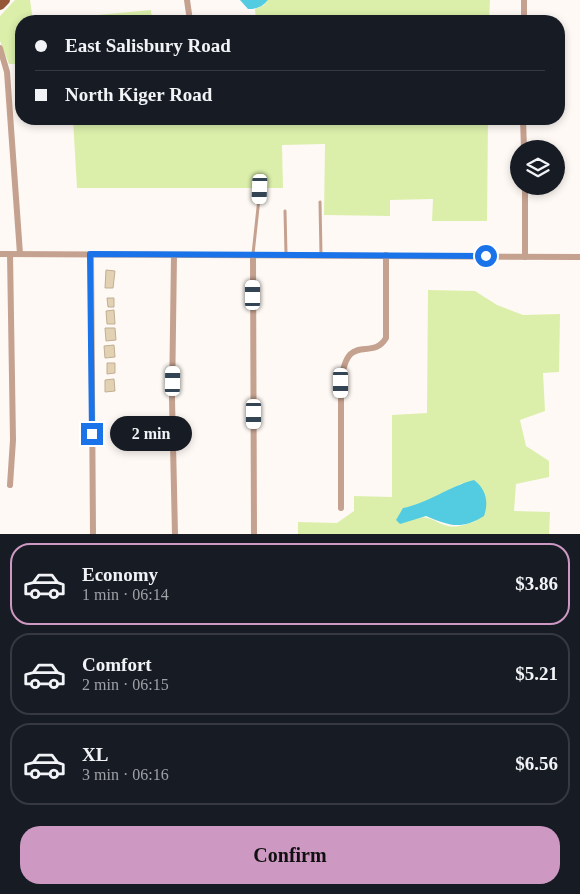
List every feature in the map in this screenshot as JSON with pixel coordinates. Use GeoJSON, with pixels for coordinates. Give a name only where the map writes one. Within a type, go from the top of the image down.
{"type":"FeatureCollection","features":[{"type":"Feature","properties":{"kind":"street"},"geometry":{"type":"LineString","coordinates":[[187,0],[189,15]]}},
{"type":"Feature","properties":{"kind":"street"},"geometry":{"type":"LineString","coordinates":[[524,0],[524,15]]}},
{"type":"Feature","properties":{"kind":"street"},"geometry":{"type":"LineString","coordinates":[[0,48],[20,254]]}},
{"type":"Feature","properties":{"kind":"street"},"geometry":{"type":"LineString","coordinates":[[524,125],[524,140]]}},
{"type":"Feature","properties":{"kind":"street"},"geometry":{"type":"LineString","coordinates":[[525,195],[526,257]]}},
{"type":"Feature","properties":{"kind":"street"},"geometry":{"type":"LineString","coordinates":[[0,254],[580,257]]}},
{"type":"Feature","properties":{"kind":"street"},"geometry":{"type":"LineString","coordinates":[[10,254],[13,440],[10,485]]}},
{"type":"Feature","properties":{"kind":"street"},"geometry":{"type":"LineString","coordinates":[[90,254],[93,534]]}},
{"type":"Feature","properties":{"kind":"street"},"geometry":{"type":"LineString","coordinates":[[253,255],[254,534]]}},
{"type":"Feature","properties":{"kind":"street"},"geometry":{"type":"LineString","coordinates":[[341,508],[341,383],[343,366],[346,357],[352,352],[378,346],[386,338],[386,255]]}},
{"type":"Feature","properties":{"kind":"street"},"geometry":{"type":"LineString","coordinates":[[174,256],[172,399],[175,534]]}},
{"type":"Feature","properties":{"kind":"lane"},"geometry":{"type":"LineString","coordinates":[[253,255],[260,189]]}},
{"type":"Feature","properties":{"kind":"lane"},"geometry":{"type":"LineString","coordinates":[[320,202],[321,255]]}},
{"type":"Feature","properties":{"kind":"lane"},"geometry":{"type":"LineString","coordinates":[[285,210],[286,255]]}},
{"type":"Feature","properties":{"kind":"green space"},"geometry":{"type":"Polygon","coordinates":[[[15,0],[30,0],[32,15],[15,15],[15,64],[9,64],[0,41],[0,16],[15,0]]]}},
{"type":"Feature","properties":{"kind":"green space"},"geometry":{"type":"Polygon","coordinates":[[[268,0],[490,0],[489,15],[256,15],[255,9],[264,5],[268,0]]]}},
{"type":"Feature","properties":{"kind":"green space"},"geometry":{"type":"Polygon","coordinates":[[[151,10],[151,15],[97,15],[151,10]]]}},
{"type":"Feature","properties":{"kind":"green space"},"geometry":{"type":"Polygon","coordinates":[[[73,125],[488,125],[487,221],[432,221],[433,199],[390,200],[390,216],[324,215],[325,144],[282,145],[283,188],[77,188],[73,125]]]}},
{"type":"Feature","properties":{"kind":"green space"},"geometry":{"type":"Polygon","coordinates":[[[428,290],[475,291],[497,305],[523,315],[560,314],[559,372],[543,373],[545,411],[520,420],[526,446],[549,461],[549,477],[516,484],[514,511],[550,512],[549,534],[298,534],[298,522],[337,523],[354,511],[354,496],[392,497],[392,415],[427,413],[428,290]],[[462,483],[420,505],[403,508],[414,518],[429,518],[448,526],[458,526],[476,521],[462,483]]]}},
{"type":"Feature","properties":{"kind":"water"},"geometry":{"type":"Polygon","coordinates":[[[240,0],[268,0],[259,7],[248,9],[240,0]]]}},
{"type":"Feature","properties":{"kind":"water"},"geometry":{"type":"Polygon","coordinates":[[[474,480],[484,492],[486,506],[484,516],[462,525],[449,524],[426,516],[400,524],[396,520],[403,508],[474,480]]]}},
{"type":"Feature","properties":{"kind":"building"},"geometry":{"type":"Polygon","coordinates":[[[106,270],[115,271],[113,288],[105,288],[106,270]]]}},
{"type":"Feature","properties":{"kind":"building"},"geometry":{"type":"Polygon","coordinates":[[[107,298],[114,298],[114,307],[108,307],[107,298]]]}},
{"type":"Feature","properties":{"kind":"building"},"geometry":{"type":"Polygon","coordinates":[[[114,310],[115,324],[107,324],[106,311],[114,310]]]}},
{"type":"Feature","properties":{"kind":"building"},"geometry":{"type":"Polygon","coordinates":[[[105,328],[115,328],[116,340],[106,341],[105,328]]]}},
{"type":"Feature","properties":{"kind":"building"},"geometry":{"type":"Polygon","coordinates":[[[114,345],[115,357],[105,358],[104,346],[114,345]]]}},
{"type":"Feature","properties":{"kind":"building"},"geometry":{"type":"Polygon","coordinates":[[[107,363],[115,363],[115,373],[107,374],[107,363]]]}},
{"type":"Feature","properties":{"kind":"building"},"geometry":{"type":"Polygon","coordinates":[[[114,379],[115,391],[105,392],[105,380],[114,379]]]}},
{"type":"Feature","properties":{"kind":"route"},"geometry":{"type":"LineString","coordinates":[[92,434],[90,254],[174,256],[486,256]]}}]}
